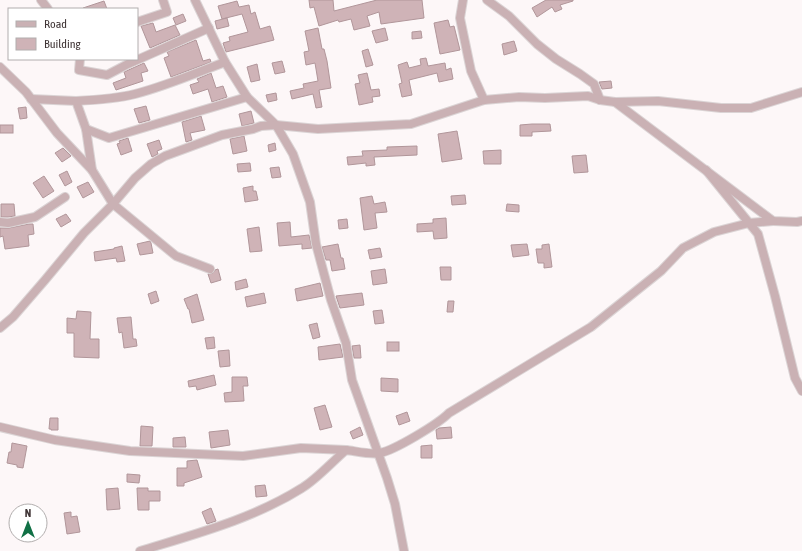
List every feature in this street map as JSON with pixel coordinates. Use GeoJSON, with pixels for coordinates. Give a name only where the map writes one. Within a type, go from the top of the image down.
{"type":"FeatureCollection","features":[{"type":"Feature","properties":{"kind":"street"},"geometry":{"type":"LineString","coordinates":[[41,0],[47,8]]}},
{"type":"Feature","properties":{"kind":"street"},"geometry":{"type":"LineString","coordinates":[[138,22],[167,12],[163,0]]}},
{"type":"Feature","properties":{"kind":"street"},"geometry":{"type":"LineString","coordinates":[[195,0],[225,62],[247,97],[276,125],[293,154],[310,202],[316,244],[331,300],[346,343],[352,380],[395,504],[404,551]]}},
{"type":"Feature","properties":{"kind":"street"},"geometry":{"type":"LineString","coordinates":[[462,0],[460,18],[471,70],[484,100]]}},
{"type":"Feature","properties":{"kind":"street"},"geometry":{"type":"LineString","coordinates":[[487,0],[509,16],[537,44],[556,59],[594,84],[600,100]]}},
{"type":"Feature","properties":{"kind":"street"},"geometry":{"type":"LineString","coordinates":[[138,60],[209,28]]}},
{"type":"Feature","properties":{"kind":"street"},"geometry":{"type":"LineString","coordinates":[[80,60],[80,70],[107,75],[137,60]]}},
{"type":"Feature","properties":{"kind":"street"},"geometry":{"type":"LineString","coordinates":[[31,99],[76,101],[105,99],[134,94],[176,81],[225,62]]}},
{"type":"Feature","properties":{"kind":"street"},"geometry":{"type":"LineString","coordinates":[[0,67],[31,99],[57,133],[92,170],[113,204],[176,256],[210,269]]}},
{"type":"Feature","properties":{"kind":"street"},"geometry":{"type":"LineString","coordinates":[[0,328],[13,317],[84,233],[113,204],[135,178],[151,164],[165,156],[222,135],[261,126],[276,125],[318,129],[411,124],[484,100],[519,97],[545,98],[588,96],[600,100],[615,102],[658,101],[721,108],[751,108],[802,92]]}},
{"type":"Feature","properties":{"kind":"street"},"geometry":{"type":"LineString","coordinates":[[86,129],[109,138],[247,97]]}},
{"type":"Feature","properties":{"kind":"street"},"geometry":{"type":"LineString","coordinates":[[76,101],[86,129],[92,170]]}},
{"type":"Feature","properties":{"kind":"street"},"geometry":{"type":"LineString","coordinates":[[615,102],[773,221]]}},
{"type":"Feature","properties":{"kind":"street"},"geometry":{"type":"LineString","coordinates":[[706,170],[758,234],[795,378],[802,390]]}},
{"type":"Feature","properties":{"kind":"street"},"geometry":{"type":"LineString","coordinates":[[0,222],[8,223],[35,217],[65,198]]}},
{"type":"Feature","properties":{"kind":"street"},"geometry":{"type":"LineString","coordinates":[[0,427],[55,440],[130,451],[243,456],[301,448],[346,450],[378,454],[391,450],[442,420],[449,413],[591,327],[659,272],[683,248],[714,232],[749,223],[802,221]]}},
{"type":"Feature","properties":{"kind":"street"},"geometry":{"type":"LineString","coordinates":[[791,222],[802,227]]}},
{"type":"Feature","properties":{"kind":"street"},"geometry":{"type":"LineString","coordinates":[[140,551],[263,510],[303,488],[346,450]]}},
{"type":"Feature","properties":{"kind":"building"},"geometry":{"type":"Polygon","coordinates":[[[309,0],[333,0],[334,11],[377,0],[422,0],[424,18],[381,24],[379,12],[367,16],[370,26],[354,30],[351,19],[339,22],[338,20],[319,26],[314,7],[310,8],[309,0]]]}},
{"type":"Feature","properties":{"kind":"building"},"geometry":{"type":"Polygon","coordinates":[[[546,0],[573,1],[560,5],[562,9],[555,12],[552,7],[537,17],[532,8],[546,0]]]}},
{"type":"Feature","properties":{"kind":"building"},"geometry":{"type":"Polygon","coordinates":[[[104,1],[107,8],[83,8],[104,1]]]}},
{"type":"Feature","properties":{"kind":"building"},"geometry":{"type":"Polygon","coordinates":[[[237,1],[239,7],[249,5],[251,14],[255,12],[260,29],[270,26],[274,40],[226,52],[223,43],[230,41],[229,37],[248,32],[242,14],[222,19],[218,6],[237,1]]]}},
{"type":"Feature","properties":{"kind":"building"},"geometry":{"type":"Polygon","coordinates":[[[183,14],[186,21],[176,25],[173,18],[183,14]]]}},
{"type":"Feature","properties":{"kind":"building"},"geometry":{"type":"Polygon","coordinates":[[[227,18],[229,26],[217,29],[215,21],[227,18]]]}},
{"type":"Feature","properties":{"kind":"building"},"geometry":{"type":"Polygon","coordinates":[[[448,20],[450,27],[454,26],[460,50],[440,54],[434,23],[448,20]]]}},
{"type":"Feature","properties":{"kind":"building"},"geometry":{"type":"Polygon","coordinates":[[[153,23],[156,32],[175,25],[180,35],[150,48],[141,26],[153,23]]]}},
{"type":"Feature","properties":{"kind":"building"},"geometry":{"type":"Polygon","coordinates":[[[318,28],[322,49],[324,49],[327,61],[331,88],[319,90],[322,107],[316,108],[313,94],[292,99],[290,91],[304,88],[303,84],[318,81],[315,63],[306,65],[304,52],[309,51],[305,31],[318,28]]]}},
{"type":"Feature","properties":{"kind":"building"},"geometry":{"type":"Polygon","coordinates":[[[385,28],[388,40],[376,43],[372,31],[385,28]]]}},
{"type":"Feature","properties":{"kind":"building"},"geometry":{"type":"Polygon","coordinates":[[[421,31],[422,38],[412,39],[412,32],[421,31]]]}},
{"type":"Feature","properties":{"kind":"building"},"geometry":{"type":"Polygon","coordinates":[[[196,40],[203,61],[210,59],[211,62],[171,77],[164,58],[169,56],[167,52],[196,40]]]}},
{"type":"Feature","properties":{"kind":"building"},"geometry":{"type":"Polygon","coordinates":[[[514,41],[517,51],[504,55],[502,44],[514,41]]]}},
{"type":"Feature","properties":{"kind":"building"},"geometry":{"type":"Polygon","coordinates":[[[368,49],[373,65],[366,67],[362,51],[368,49]]]}},
{"type":"Feature","properties":{"kind":"building"},"geometry":{"type":"Polygon","coordinates":[[[426,58],[428,66],[445,63],[446,70],[451,68],[453,79],[439,82],[437,73],[409,80],[412,95],[402,97],[399,84],[402,83],[398,65],[407,62],[409,68],[421,65],[420,59],[426,58]]]}},
{"type":"Feature","properties":{"kind":"building"},"geometry":{"type":"Polygon","coordinates":[[[282,61],[285,72],[275,74],[272,63],[282,61]]]}},
{"type":"Feature","properties":{"kind":"building"},"geometry":{"type":"Polygon","coordinates":[[[144,63],[148,71],[141,73],[143,81],[116,90],[113,83],[126,78],[124,72],[144,63]]]}},
{"type":"Feature","properties":{"kind":"building"},"geometry":{"type":"Polygon","coordinates":[[[257,64],[260,80],[251,82],[247,67],[257,64]]]}},
{"type":"Feature","properties":{"kind":"building"},"geometry":{"type":"Polygon","coordinates":[[[211,73],[216,88],[223,86],[227,97],[212,102],[208,89],[193,94],[190,85],[199,82],[197,79],[211,73]]]}},
{"type":"Feature","properties":{"kind":"building"},"geometry":{"type":"Polygon","coordinates":[[[367,73],[371,90],[379,89],[380,96],[372,97],[373,102],[359,105],[355,84],[360,83],[358,75],[367,73]]]}},
{"type":"Feature","properties":{"kind":"building"},"geometry":{"type":"Polygon","coordinates":[[[611,81],[612,88],[602,89],[599,82],[611,81]]]}},
{"type":"Feature","properties":{"kind":"building"},"geometry":{"type":"Polygon","coordinates":[[[276,93],[277,100],[268,102],[266,95],[276,93]]]}},
{"type":"Feature","properties":{"kind":"building"},"geometry":{"type":"Polygon","coordinates":[[[146,106],[150,120],[139,123],[134,109],[146,106]]]}},
{"type":"Feature","properties":{"kind":"building"},"geometry":{"type":"Polygon","coordinates":[[[26,107],[27,118],[20,119],[18,108],[26,107]]]}},
{"type":"Feature","properties":{"kind":"building"},"geometry":{"type":"Polygon","coordinates":[[[251,111],[254,123],[242,126],[239,114],[251,111]]]}},
{"type":"Feature","properties":{"kind":"building"},"geometry":{"type":"Polygon","coordinates":[[[201,116],[205,130],[190,133],[192,140],[186,142],[182,122],[201,116]]]}},
{"type":"Feature","properties":{"kind":"building"},"geometry":{"type":"Polygon","coordinates":[[[550,124],[551,131],[532,132],[532,136],[520,136],[520,125],[550,124]]]}},
{"type":"Feature","properties":{"kind":"building"},"geometry":{"type":"Polygon","coordinates":[[[0,125],[13,125],[13,133],[0,133],[0,125]]]}},
{"type":"Feature","properties":{"kind":"building"},"geometry":{"type":"Polygon","coordinates":[[[457,131],[462,159],[442,162],[438,134],[457,131]]]}},
{"type":"Feature","properties":{"kind":"building"},"geometry":{"type":"Polygon","coordinates":[[[244,136],[247,151],[233,154],[230,139],[244,136]]]}},
{"type":"Feature","properties":{"kind":"building"},"geometry":{"type":"Polygon","coordinates":[[[128,138],[132,151],[121,155],[117,144],[120,143],[119,141],[128,138]]]}},
{"type":"Feature","properties":{"kind":"building"},"geometry":{"type":"Polygon","coordinates":[[[159,140],[162,149],[157,151],[158,154],[152,157],[147,144],[159,140]]]}},
{"type":"Feature","properties":{"kind":"building"},"geometry":{"type":"Polygon","coordinates":[[[275,143],[276,150],[269,152],[268,145],[275,143]]]}},
{"type":"Feature","properties":{"kind":"building"},"geometry":{"type":"Polygon","coordinates":[[[417,146],[417,155],[374,157],[375,165],[366,166],[366,163],[348,165],[347,157],[363,156],[362,151],[387,150],[387,147],[417,146]]]}},
{"type":"Feature","properties":{"kind":"building"},"geometry":{"type":"Polygon","coordinates":[[[63,148],[71,156],[62,162],[55,153],[63,148]]]}},
{"type":"Feature","properties":{"kind":"building"},"geometry":{"type":"Polygon","coordinates":[[[501,150],[501,164],[484,164],[483,151],[501,150]]]}},
{"type":"Feature","properties":{"kind":"building"},"geometry":{"type":"Polygon","coordinates":[[[586,155],[588,172],[574,173],[572,156],[586,155]]]}},
{"type":"Feature","properties":{"kind":"building"},"geometry":{"type":"Polygon","coordinates":[[[250,163],[251,171],[238,172],[237,164],[250,163]]]}},
{"type":"Feature","properties":{"kind":"building"},"geometry":{"type":"Polygon","coordinates":[[[279,167],[281,177],[272,178],[270,168],[279,167]]]}},
{"type":"Feature","properties":{"kind":"building"},"geometry":{"type":"Polygon","coordinates":[[[67,171],[72,182],[65,186],[59,175],[67,171]]]}},
{"type":"Feature","properties":{"kind":"building"},"geometry":{"type":"Polygon","coordinates":[[[44,176],[54,191],[43,198],[33,183],[44,176]]]}},
{"type":"Feature","properties":{"kind":"building"},"geometry":{"type":"Polygon","coordinates":[[[88,182],[94,192],[83,198],[77,187],[88,182]]]}},
{"type":"Feature","properties":{"kind":"building"},"geometry":{"type":"Polygon","coordinates":[[[253,186],[253,191],[256,191],[258,200],[245,202],[243,188],[253,186]]]}},
{"type":"Feature","properties":{"kind":"building"},"geometry":{"type":"Polygon","coordinates":[[[465,195],[466,204],[452,205],[451,196],[465,195]]]}},
{"type":"Feature","properties":{"kind":"building"},"geometry":{"type":"Polygon","coordinates":[[[372,196],[374,204],[385,202],[387,212],[375,213],[377,228],[364,230],[360,198],[372,196]]]}},
{"type":"Feature","properties":{"kind":"building"},"geometry":{"type":"Polygon","coordinates":[[[1,204],[14,204],[15,216],[1,217],[1,204]]]}},
{"type":"Feature","properties":{"kind":"building"},"geometry":{"type":"Polygon","coordinates":[[[507,204],[519,205],[519,212],[506,211],[507,204]]]}},
{"type":"Feature","properties":{"kind":"building"},"geometry":{"type":"Polygon","coordinates":[[[66,214],[71,221],[61,227],[56,219],[66,214]]]}},
{"type":"Feature","properties":{"kind":"building"},"geometry":{"type":"Polygon","coordinates":[[[446,218],[447,238],[434,239],[433,231],[417,232],[417,224],[433,223],[433,219],[446,218]]]}},
{"type":"Feature","properties":{"kind":"building"},"geometry":{"type":"Polygon","coordinates":[[[347,219],[348,228],[339,229],[338,220],[347,219]]]}},
{"type":"Feature","properties":{"kind":"building"},"geometry":{"type":"Polygon","coordinates":[[[290,222],[291,237],[309,235],[312,248],[302,249],[302,244],[279,246],[277,223],[290,222]]]}},
{"type":"Feature","properties":{"kind":"building"},"geometry":{"type":"Polygon","coordinates":[[[33,224],[34,234],[28,235],[29,246],[5,249],[3,236],[0,237],[0,228],[9,228],[33,224]]]}},
{"type":"Feature","properties":{"kind":"building"},"geometry":{"type":"Polygon","coordinates":[[[259,227],[262,251],[250,252],[247,229],[259,227]]]}},
{"type":"Feature","properties":{"kind":"building"},"geometry":{"type":"Polygon","coordinates":[[[150,241],[153,253],[140,255],[137,244],[150,241]]]}},
{"type":"Feature","properties":{"kind":"building"},"geometry":{"type":"Polygon","coordinates":[[[338,244],[345,269],[332,271],[330,260],[326,260],[322,247],[338,244]]]}},
{"type":"Feature","properties":{"kind":"building"},"geometry":{"type":"Polygon","coordinates":[[[527,244],[529,255],[513,257],[511,245],[527,244]]]}},
{"type":"Feature","properties":{"kind":"building"},"geometry":{"type":"Polygon","coordinates":[[[549,244],[552,267],[544,268],[544,263],[538,263],[536,249],[542,249],[542,245],[549,244]]]}},
{"type":"Feature","properties":{"kind":"building"},"geometry":{"type":"Polygon","coordinates":[[[122,246],[125,261],[117,262],[116,258],[95,261],[94,252],[114,249],[122,246]]]}},
{"type":"Feature","properties":{"kind":"building"},"geometry":{"type":"Polygon","coordinates":[[[380,248],[382,257],[370,259],[368,250],[380,248]]]}},
{"type":"Feature","properties":{"kind":"building"},"geometry":{"type":"Polygon","coordinates":[[[440,267],[451,267],[451,280],[441,280],[440,267]]]}},
{"type":"Feature","properties":{"kind":"building"},"geometry":{"type":"Polygon","coordinates":[[[218,269],[221,280],[211,283],[208,274],[213,273],[218,269]]]}},
{"type":"Feature","properties":{"kind":"building"},"geometry":{"type":"Polygon","coordinates":[[[385,269],[387,283],[373,285],[371,271],[385,269]]]}},
{"type":"Feature","properties":{"kind":"building"},"geometry":{"type":"Polygon","coordinates":[[[246,279],[248,287],[236,290],[235,282],[246,279]]]}},
{"type":"Feature","properties":{"kind":"building"},"geometry":{"type":"Polygon","coordinates":[[[320,283],[323,296],[297,301],[295,289],[320,283]]]}},
{"type":"Feature","properties":{"kind":"building"},"geometry":{"type":"Polygon","coordinates":[[[156,291],[159,301],[151,304],[148,294],[156,291]]]}},
{"type":"Feature","properties":{"kind":"building"},"geometry":{"type":"Polygon","coordinates":[[[264,293],[266,303],[247,307],[245,297],[264,293]]]}},
{"type":"Feature","properties":{"kind":"building"},"geometry":{"type":"Polygon","coordinates":[[[362,293],[364,305],[340,308],[336,296],[362,293]]]}},
{"type":"Feature","properties":{"kind":"building"},"geometry":{"type":"Polygon","coordinates":[[[197,294],[204,320],[192,323],[189,309],[184,299],[197,294]]]}},
{"type":"Feature","properties":{"kind":"building"},"geometry":{"type":"Polygon","coordinates":[[[448,301],[454,301],[453,312],[447,312],[448,301]]]}},
{"type":"Feature","properties":{"kind":"building"},"geometry":{"type":"Polygon","coordinates":[[[382,310],[384,323],[375,324],[373,311],[382,310]]]}},
{"type":"Feature","properties":{"kind":"building"},"geometry":{"type":"Polygon","coordinates":[[[77,311],[91,312],[90,339],[99,339],[99,358],[74,357],[74,333],[67,333],[67,318],[76,319],[77,311]]]}},
{"type":"Feature","properties":{"kind":"building"},"geometry":{"type":"Polygon","coordinates":[[[131,317],[133,339],[136,339],[137,346],[124,348],[122,332],[119,333],[117,318],[131,317]]]}},
{"type":"Feature","properties":{"kind":"building"},"geometry":{"type":"Polygon","coordinates":[[[317,323],[320,337],[313,339],[309,325],[317,323]]]}},
{"type":"Feature","properties":{"kind":"building"},"geometry":{"type":"Polygon","coordinates":[[[214,337],[215,348],[207,349],[205,338],[214,337]]]}},
{"type":"Feature","properties":{"kind":"building"},"geometry":{"type":"Polygon","coordinates":[[[387,342],[399,342],[399,351],[387,351],[387,342]]]}},
{"type":"Feature","properties":{"kind":"building"},"geometry":{"type":"Polygon","coordinates":[[[340,344],[343,357],[319,360],[318,347],[340,344]]]}},
{"type":"Feature","properties":{"kind":"building"},"geometry":{"type":"Polygon","coordinates":[[[360,345],[361,358],[354,358],[352,346],[360,345]]]}},
{"type":"Feature","properties":{"kind":"building"},"geometry":{"type":"Polygon","coordinates":[[[229,350],[230,366],[220,367],[218,351],[229,350]]]}},
{"type":"Feature","properties":{"kind":"building"},"geometry":{"type":"Polygon","coordinates":[[[214,375],[216,385],[197,390],[196,386],[189,387],[188,381],[214,375]]]}},
{"type":"Feature","properties":{"kind":"building"},"geometry":{"type":"Polygon","coordinates":[[[232,377],[247,377],[248,386],[243,386],[244,401],[225,402],[224,393],[232,392],[232,377]]]}},
{"type":"Feature","properties":{"kind":"building"},"geometry":{"type":"Polygon","coordinates":[[[381,378],[398,379],[398,392],[381,391],[381,378]]]}},
{"type":"Feature","properties":{"kind":"building"},"geometry":{"type":"Polygon","coordinates":[[[325,405],[332,427],[320,430],[314,408],[325,405]]]}},
{"type":"Feature","properties":{"kind":"building"},"geometry":{"type":"Polygon","coordinates":[[[407,412],[410,421],[399,425],[396,416],[407,412]]]}},
{"type":"Feature","properties":{"kind":"building"},"geometry":{"type":"Polygon","coordinates":[[[50,418],[58,418],[58,430],[49,429],[50,418]]]}},
{"type":"Feature","properties":{"kind":"building"},"geometry":{"type":"Polygon","coordinates":[[[141,426],[153,427],[152,446],[140,446],[141,426]]]}},
{"type":"Feature","properties":{"kind":"building"},"geometry":{"type":"Polygon","coordinates":[[[360,427],[363,435],[353,439],[350,432],[360,427]]]}},
{"type":"Feature","properties":{"kind":"building"},"geometry":{"type":"Polygon","coordinates":[[[451,427],[452,438],[437,439],[436,430],[439,428],[451,427]]]}},
{"type":"Feature","properties":{"kind":"building"},"geometry":{"type":"Polygon","coordinates":[[[228,430],[230,445],[211,448],[209,432],[228,430]]]}},
{"type":"Feature","properties":{"kind":"building"},"geometry":{"type":"Polygon","coordinates":[[[185,437],[186,447],[173,447],[173,438],[185,437]]]}},
{"type":"Feature","properties":{"kind":"building"},"geometry":{"type":"Polygon","coordinates":[[[12,443],[27,446],[23,468],[7,463],[9,452],[11,452],[12,443]]]}},
{"type":"Feature","properties":{"kind":"building"},"geometry":{"type":"Polygon","coordinates":[[[432,445],[432,458],[421,458],[421,446],[432,445]]]}},
{"type":"Feature","properties":{"kind":"building"},"geometry":{"type":"Polygon","coordinates":[[[197,460],[202,477],[184,483],[184,486],[177,486],[177,468],[187,468],[187,461],[197,460]]]}},
{"type":"Feature","properties":{"kind":"building"},"geometry":{"type":"Polygon","coordinates":[[[127,474],[140,475],[139,483],[127,482],[127,474]]]}},
{"type":"Feature","properties":{"kind":"building"},"geometry":{"type":"Polygon","coordinates":[[[265,485],[267,496],[256,497],[255,486],[265,485]]]}},
{"type":"Feature","properties":{"kind":"building"},"geometry":{"type":"Polygon","coordinates":[[[118,488],[120,509],[107,510],[106,489],[118,488]]]}},
{"type":"Feature","properties":{"kind":"building"},"geometry":{"type":"Polygon","coordinates":[[[137,488],[148,488],[148,491],[160,491],[160,501],[149,501],[149,510],[138,510],[137,488]]]}},
{"type":"Feature","properties":{"kind":"building"},"geometry":{"type":"Polygon","coordinates":[[[211,508],[216,521],[207,524],[202,512],[211,508]]]}},
{"type":"Feature","properties":{"kind":"building"},"geometry":{"type":"Polygon","coordinates":[[[71,512],[71,517],[77,516],[80,532],[67,534],[64,513],[71,512]]]}}]}
